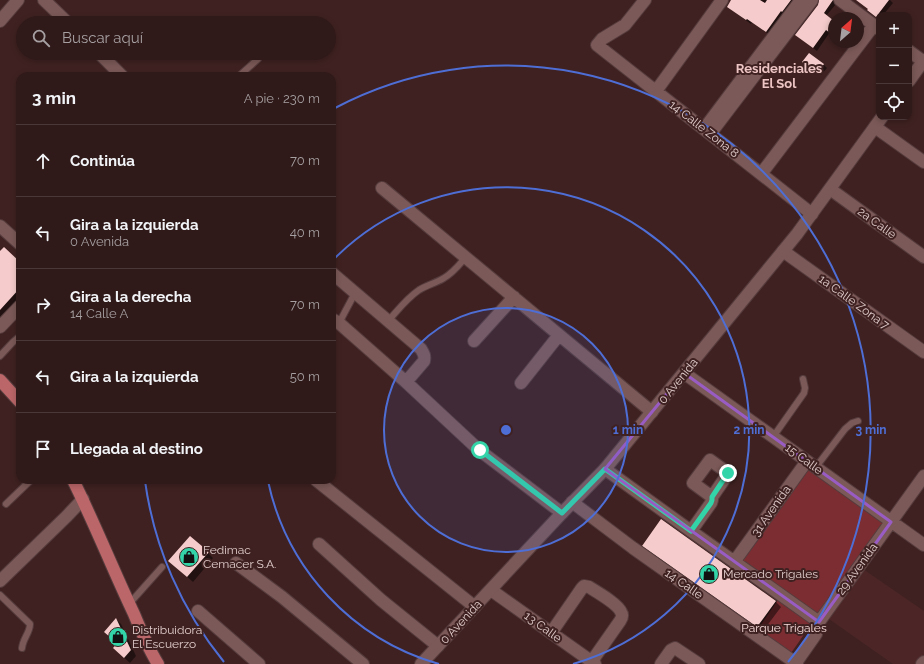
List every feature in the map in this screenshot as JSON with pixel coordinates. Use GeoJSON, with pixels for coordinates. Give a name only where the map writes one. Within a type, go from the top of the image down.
{"type":"FeatureCollection","features":[{"type":"Feature","properties":{"kind":"highway"},"geometry":{"type":"LineString","coordinates":[[0,380],[16,398]]}},
{"type":"Feature","properties":{"kind":"highway"},"geometry":{"type":"LineString","coordinates":[[75,484],[156,663]]}},
{"type":"Feature","properties":{"kind":"street"},"geometry":{"type":"LineString","coordinates":[[0,21],[18,0]]}},
{"type":"Feature","properties":{"kind":"street"},"geometry":{"type":"LineString","coordinates":[[44,0],[61,16]]}},
{"type":"Feature","properties":{"kind":"street","name":"14 Calle Zona 8"},"geometry":{"type":"LineString","coordinates":[[644,0],[625,25],[602,39],[597,45],[812,214]]}},
{"type":"Feature","properties":{"kind":"street"},"geometry":{"type":"LineString","coordinates":[[656,92],[722,0]]}},
{"type":"Feature","properties":{"kind":"street"},"geometry":{"type":"LineString","coordinates":[[707,131],[801,0]]}},
{"type":"Feature","properties":{"kind":"street"},"geometry":{"type":"LineString","coordinates":[[707,131],[812,0]]}},
{"type":"Feature","properties":{"kind":"street"},"geometry":{"type":"LineString","coordinates":[[840,0],[874,25]]}},
{"type":"Feature","properties":{"kind":"street"},"geometry":{"type":"LineString","coordinates":[[864,30],[874,25]]}},
{"type":"Feature","properties":{"kind":"street"},"geometry":{"type":"LineString","coordinates":[[758,171],[874,25]]}},
{"type":"Feature","properties":{"kind":"street"},"geometry":{"type":"LineString","coordinates":[[758,171],[847,48]]}},
{"type":"Feature","properties":{"kind":"street"},"geometry":{"type":"LineString","coordinates":[[912,53],[924,61],[912,77]]}},
{"type":"Feature","properties":{"kind":"street"},"geometry":{"type":"LineString","coordinates":[[105,60],[118,72]]}},
{"type":"Feature","properties":{"kind":"street","name":"0 Avenida"},"geometry":{"type":"LineString","coordinates":[[421,664],[572,502],[605,469],[783,251],[812,214],[880,120]]}},
{"type":"Feature","properties":{"kind":"street"},"geometry":{"type":"LineString","coordinates":[[875,127],[924,162]]}},
{"type":"Feature","properties":{"kind":"street"},"geometry":{"type":"LineString","coordinates":[[382,188],[652,412]]}},
{"type":"Feature","properties":{"kind":"street","name":"2a Calle"},"geometry":{"type":"LineString","coordinates":[[830,189],[924,257]]}},
{"type":"Feature","properties":{"kind":"street"},"geometry":{"type":"LineString","coordinates":[[0,226],[16,240]]}},
{"type":"Feature","properties":{"kind":"street","name":"1a Calle Zona 7"},"geometry":{"type":"LineString","coordinates":[[783,251],[924,352]]}},
{"type":"Feature","properties":{"kind":"street"},"geometry":{"type":"LineString","coordinates":[[336,276],[418,346],[424,354],[424,361],[406,382]]}},
{"type":"Feature","properties":{"kind":"street"},"geometry":{"type":"LineString","coordinates":[[474,341],[514,297]]}},
{"type":"Feature","properties":{"kind":"street"},"geometry":{"type":"LineString","coordinates":[[0,327],[16,310]]}},
{"type":"Feature","properties":{"kind":"street"},"geometry":{"type":"LineString","coordinates":[[336,322],[406,382],[480,450],[562,513]]}},
{"type":"Feature","properties":{"kind":"street"},"geometry":{"type":"LineString","coordinates":[[521,383],[559,335]]}},
{"type":"Feature","properties":{"kind":"street","name":"15 Calle"},"geometry":{"type":"LineString","coordinates":[[684,373],[924,545]]}},
{"type":"Feature","properties":{"kind":"street"},"geometry":{"type":"LineString","coordinates":[[691,531],[711,503],[712,497],[728,473],[710,460],[693,483],[712,497]]}},
{"type":"Feature","properties":{"kind":"street","name":"31 Avenida"},"geometry":{"type":"LineString","coordinates":[[734,562],[811,464]]}},
{"type":"Feature","properties":{"kind":"street"},"geometry":{"type":"LineString","coordinates":[[605,469],[819,622]]}},
{"type":"Feature","properties":{"kind":"street","name":"29 Avenida"},"geometry":{"type":"LineString","coordinates":[[796,664],[816,634],[819,622],[924,476]]}},
{"type":"Feature","properties":{"kind":"street"},"geometry":{"type":"LineString","coordinates":[[321,484],[475,607]]}},
{"type":"Feature","properties":{"kind":"street"},"geometry":{"type":"LineString","coordinates":[[0,582],[68,516],[83,499]]}},
{"type":"Feature","properties":{"kind":"street","name":"14 Calle"},"geometry":{"type":"LineString","coordinates":[[572,502],[633,548],[796,664]]}},
{"type":"Feature","properties":{"kind":"street"},"geometry":{"type":"LineString","coordinates":[[319,544],[381,600],[438,646]]}},
{"type":"Feature","properties":{"kind":"street"},"geometry":{"type":"LineString","coordinates":[[236,563],[282,597],[363,664]]}},
{"type":"Feature","properties":{"kind":"street"},"geometry":{"type":"LineString","coordinates":[[551,633],[584,586],[589,587],[615,604],[622,612],[622,617],[594,663]]}},
{"type":"Feature","properties":{"kind":"street","name":"13 Calle"},"geometry":{"type":"LineString","coordinates":[[491,590],[594,663]]}},
{"type":"Feature","properties":{"kind":"street"},"geometry":{"type":"LineString","coordinates":[[198,611],[259,664]]}},
{"type":"Feature","properties":{"kind":"street"},"geometry":{"type":"LineString","coordinates":[[661,664],[671,650],[674,649],[677,649],[699,664]]}},
{"type":"Feature","properties":{"kind":"lane"},"geometry":{"type":"LineString","coordinates":[[244,72],[257,60]]}},
{"type":"Feature","properties":{"kind":"lane"},"geometry":{"type":"LineString","coordinates":[[388,321],[418,291],[445,278],[466,257]]}},
{"type":"Feature","properties":{"kind":"lane"},"geometry":{"type":"LineString","coordinates":[[336,320],[355,293]]}},
{"type":"Feature","properties":{"kind":"lane"},"geometry":{"type":"LineString","coordinates":[[0,356],[16,339]]}},
{"type":"Feature","properties":{"kind":"lane"},"geometry":{"type":"LineString","coordinates":[[774,437],[804,393],[805,388],[803,379]]}},
{"type":"Feature","properties":{"kind":"lane","name":"31 Avenida"},"geometry":{"type":"LineString","coordinates":[[811,464],[845,429],[858,422]]}},
{"type":"Feature","properties":{"kind":"lane"},"geometry":{"type":"LineString","coordinates":[[6,504],[26,484]]}},
{"type":"Feature","properties":{"kind":"lane"},"geometry":{"type":"LineString","coordinates":[[129,604],[162,567]]}},
{"type":"Feature","properties":{"kind":"lane"},"geometry":{"type":"LineString","coordinates":[[0,595],[30,624],[29,630],[22,643],[22,648]]}},
{"type":"Feature","properties":{"kind":"highlighted area"},"geometry":{"type":"Polygon","coordinates":[[[684,373],[891,522],[819,622],[605,469],[684,373]]]}},
{"type":"Feature","properties":{"kind":"shaded area"},"geometry":{"type":"Polygon","coordinates":[[[863,569],[924,611],[924,655],[918,664],[893,664],[829,619],[863,569]]]}},
{"type":"Feature","properties":{"kind":"green space"},"geometry":{"type":"Polygon","coordinates":[[[808,465],[887,523],[818,616],[740,559],[808,465]]]}},
{"type":"Feature","properties":{"kind":"green space","name":"Parque Trigales"},"geometry":{"type":"Polygon","coordinates":[[[778,600],[812,623],[789,656],[756,632],[778,600]]]}},
{"type":"Feature","properties":{"kind":"building"},"geometry":{"type":"Polygon","coordinates":[[[731,0],[760,0],[765,3],[767,0],[791,0],[766,32],[727,7],[731,0]]]}},
{"type":"Feature","properties":{"kind":"building"},"geometry":{"type":"Polygon","coordinates":[[[819,0],[833,0],[824,13],[828,16],[828,32],[826,30],[813,48],[795,35],[818,5],[819,0]]]}},
{"type":"Feature","properties":{"kind":"building"},"geometry":{"type":"Polygon","coordinates":[[[856,0],[889,0],[880,12],[876,12],[876,17],[867,10],[868,9],[856,0]]]}},
{"type":"Feature","properties":{"kind":"building"},"geometry":{"type":"Polygon","coordinates":[[[809,53],[824,64],[818,73],[802,62],[809,53]]]}},
{"type":"Feature","properties":{"kind":"building"},"geometry":{"type":"Polygon","coordinates":[[[4,247],[16,258],[16,292],[0,310],[0,251],[4,247]]]}},
{"type":"Feature","properties":{"kind":"building","name":"Mercado Trigales"},"geometry":{"type":"Polygon","coordinates":[[[661,519],[776,601],[757,627],[642,546],[661,519]]]}},
{"type":"Feature","properties":{"kind":"building","name":"Fedimac Cemacer S.A."},"geometry":{"type":"Polygon","coordinates":[[[190,536],[209,552],[187,577],[168,561],[190,536]]]}},
{"type":"Feature","properties":{"kind":"building","name":"Distribuidora El Escuerzo"},"geometry":{"type":"Polygon","coordinates":[[[116,618],[131,650],[124,658],[113,648],[117,643],[104,632],[116,618]]]}},
{"type":"Feature","properties":{"kind":"place","name":"Fedimac Cemacer S.A."},"geometry":{"type":"Point","coordinates":[189,557]}},
{"type":"Feature","properties":{"kind":"place","name":"Mercado Trigales"},"geometry":{"type":"Point","coordinates":[709,574]}},
{"type":"Feature","properties":{"kind":"place","name":"Distribuidora El Escuerzo"},"geometry":{"type":"Point","coordinates":[118,637]}},
{"type":"Feature","properties":{"kind":"district","name":"Residenciales El Sol"},"geometry":{"type":"Point","coordinates":[779,76]}},
{"type":"Feature","properties":{"kind":"route"},"geometry":{"type":"LineString","coordinates":[[480,450],[562,513],[605,469],[691,531],[711,503],[712,497],[728,473]]}}]}
